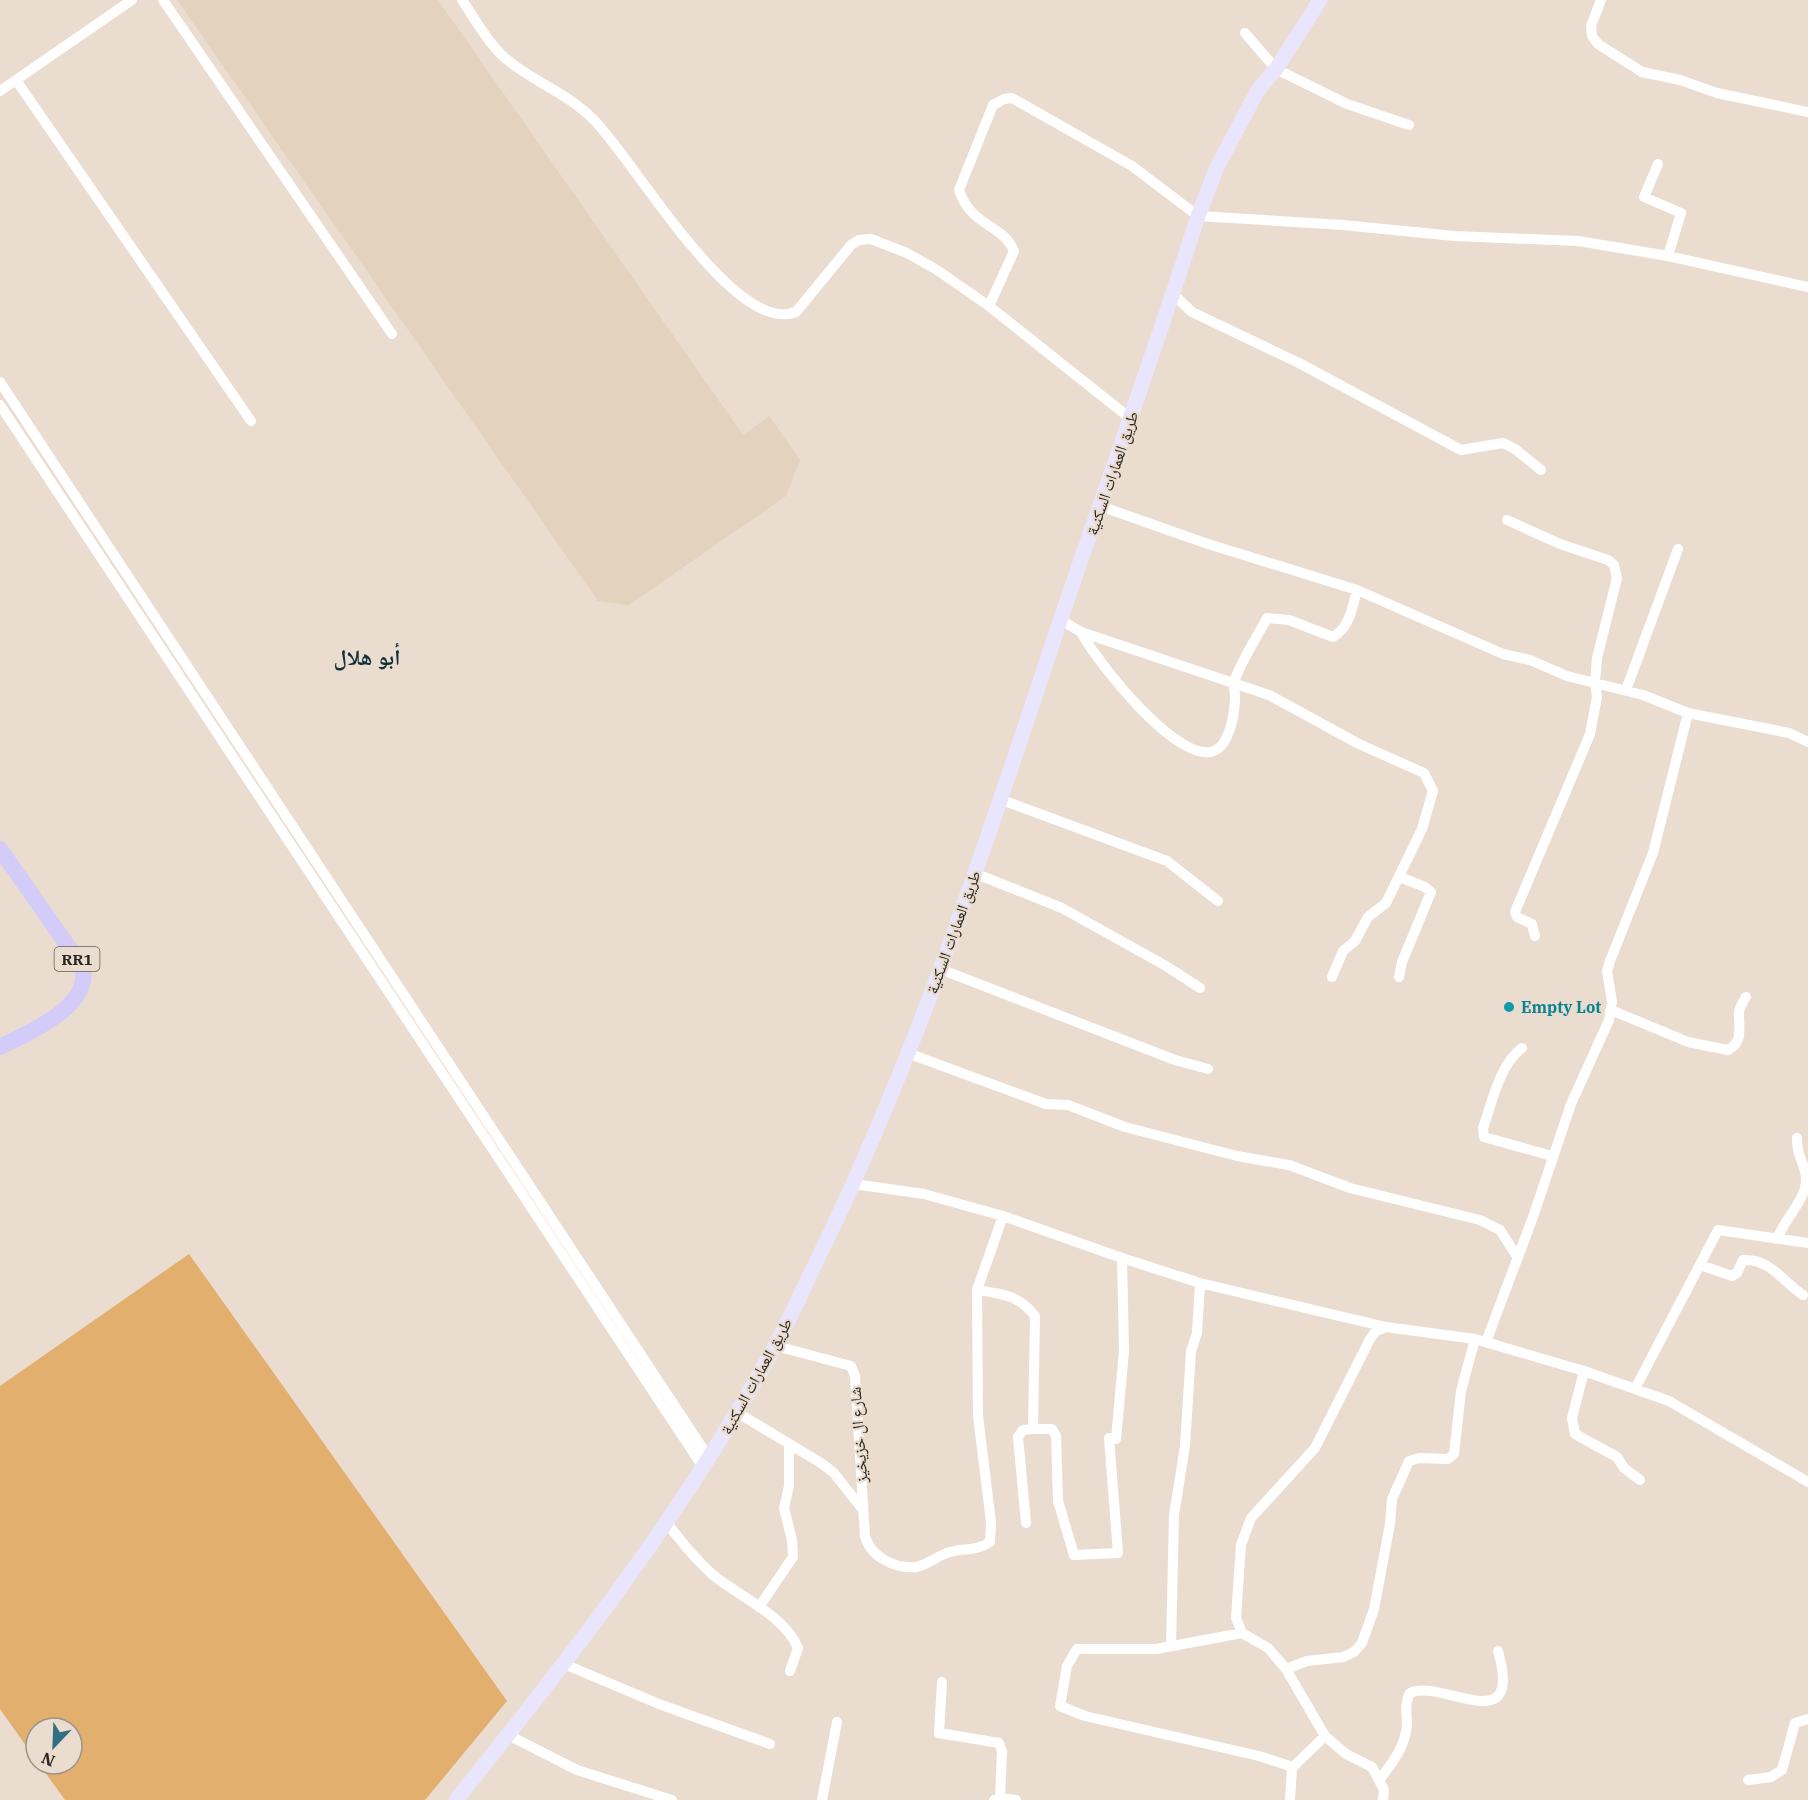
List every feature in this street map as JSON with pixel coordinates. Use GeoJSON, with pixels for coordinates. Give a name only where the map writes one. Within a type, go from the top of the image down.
{"type":"FeatureCollection","features":[{"type":"Feature","properties":{"kind":"main road","name":"طريق العمارات السكنية"},"geometry":{"type":"LineString","coordinates":[[456,1800],[564,1664],[706,1463],[776,1346],[854,1184],[910,1054],[1002,800],[1198,216],[1236,130],[1258,90],[1276,69],[1320,0]]}},
{"type":"Feature","properties":{"kind":"main road","name":"RR1"},"geometry":{"type":"LineString","coordinates":[[0,849],[82,966],[85,976],[81,992],[75,1000],[38,1026],[0,1047]]}},
{"type":"Feature","properties":{"kind":"street"},"geometry":{"type":"LineString","coordinates":[[0,91],[132,0]]}},
{"type":"Feature","properties":{"kind":"street"},"geometry":{"type":"LineString","coordinates":[[163,0],[392,334]]}},
{"type":"Feature","properties":{"kind":"street"},"geometry":{"type":"LineString","coordinates":[[462,0],[503,56],[569,98],[602,128],[708,267],[756,308],[778,315],[796,312],[851,245],[859,240],[871,239],[908,253],[989,306],[1131,419]]}},
{"type":"Feature","properties":{"kind":"street"},"geometry":{"type":"LineString","coordinates":[[1601,0],[1591,26],[1592,36],[1598,44],[1642,72],[1680,80],[1717,93],[1808,112]]}},
{"type":"Feature","properties":{"kind":"street"},"geometry":{"type":"LineString","coordinates":[[1245,33],[1276,69],[1347,104],[1409,125]]}},
{"type":"Feature","properties":{"kind":"street"},"geometry":{"type":"LineString","coordinates":[[16,80],[251,421]]}},
{"type":"Feature","properties":{"kind":"street"},"geometry":{"type":"LineString","coordinates":[[989,306],[1014,251],[1009,240],[974,217],[964,205],[960,190],[993,105],[1004,99],[1012,98],[1132,166],[1198,216],[1343,225],[1454,236],[1578,241],[1668,256],[1808,287]]}},
{"type":"Feature","properties":{"kind":"street"},"geometry":{"type":"LineString","coordinates":[[1658,164],[1644,197],[1681,213],[1668,256]]}},
{"type":"Feature","properties":{"kind":"street"},"geometry":{"type":"LineString","coordinates":[[1173,294],[1192,312],[1299,363],[1461,450],[1503,444],[1515,449],[1540,470]]}},
{"type":"Feature","properties":{"kind":"street"},"geometry":{"type":"LineString","coordinates":[[0,382],[706,1463]]}},
{"type":"Feature","properties":{"kind":"street"},"geometry":{"type":"LineString","coordinates":[[0,405],[706,1463]]}},
{"type":"Feature","properties":{"kind":"street"},"geometry":{"type":"LineString","coordinates":[[1100,506],[1205,543],[1357,590],[1503,654],[1530,660],[1568,676],[1626,690],[1688,712],[1789,733],[1808,741]]}},
{"type":"Feature","properties":{"kind":"street"},"geometry":{"type":"LineString","coordinates":[[1507,520],[1560,544],[1608,560],[1614,565],[1617,578],[1597,658],[1594,682],[1597,697],[1590,734],[1548,839],[1515,912],[1517,917],[1534,927],[1535,936]]}},
{"type":"Feature","properties":{"kind":"street"},"geometry":{"type":"LineString","coordinates":[[1626,690],[1678,549]]}},
{"type":"Feature","properties":{"kind":"street"},"geometry":{"type":"LineString","coordinates":[[1081,632],[1099,660],[1155,722],[1176,741],[1203,752],[1214,750],[1224,741],[1234,707],[1234,682],[1267,618],[1289,620],[1333,637],[1343,632],[1349,620],[1357,590]]}},
{"type":"Feature","properties":{"kind":"street"},"geometry":{"type":"LineString","coordinates":[[1061,620],[1081,632],[1269,695],[1359,744],[1424,773],[1428,778],[1433,791],[1430,804],[1422,829],[1400,877],[1386,903],[1368,917],[1358,938],[1342,951],[1332,977]]}},
{"type":"Feature","properties":{"kind":"street"},"geometry":{"type":"LineString","coordinates":[[1486,1342],[1518,1258],[1552,1156],[1611,1010],[1607,971],[1653,853],[1688,712]]}},
{"type":"Feature","properties":{"kind":"street"},"geometry":{"type":"LineString","coordinates":[[1002,800],[1167,861],[1218,901]]}},
{"type":"Feature","properties":{"kind":"street"},"geometry":{"type":"LineString","coordinates":[[974,873],[1062,908],[1166,966],[1200,988]]}},
{"type":"Feature","properties":{"kind":"street"},"geometry":{"type":"LineString","coordinates":[[1399,977],[1402,962],[1431,892],[1425,887],[1400,877]]}},
{"type":"Feature","properties":{"kind":"street"},"geometry":{"type":"LineString","coordinates":[[940,969],[1175,1060],[1208,1069]]}},
{"type":"Feature","properties":{"kind":"street"},"geometry":{"type":"LineString","coordinates":[[1611,1010],[1688,1042],[1728,1050],[1735,1046],[1739,1036],[1739,1013],[1746,997]]}},
{"type":"Feature","properties":{"kind":"street"},"geometry":{"type":"LineString","coordinates":[[1522,1048],[1511,1056],[1506,1067],[1483,1128],[1484,1137],[1552,1156]]}},
{"type":"Feature","properties":{"kind":"street"},"geometry":{"type":"LineString","coordinates":[[910,1054],[1046,1104],[1068,1105],[1125,1127],[1197,1147],[1289,1166],[1350,1188],[1480,1220],[1500,1230],[1518,1258]]}},
{"type":"Feature","properties":{"kind":"street"},"geometry":{"type":"LineString","coordinates":[[1777,1239],[1805,1191],[1806,1176],[1797,1154],[1797,1138]]}},
{"type":"Feature","properties":{"kind":"street"},"geometry":{"type":"LineString","coordinates":[[854,1184],[924,1194],[1003,1216],[1200,1283],[1386,1327],[1475,1339],[1584,1371],[1669,1401],[1808,1482]]}},
{"type":"Feature","properties":{"kind":"street"},"geometry":{"type":"LineString","coordinates":[[738,1413],[834,1473],[863,1510],[868,1546],[876,1556],[899,1565],[915,1567],[947,1552],[971,1550],[990,1542],[991,1522],[978,1416],[977,1290],[1003,1216]]}},
{"type":"Feature","properties":{"kind":"street"},"geometry":{"type":"LineString","coordinates":[[1636,1388],[1718,1230],[1808,1244]]}},
{"type":"Feature","properties":{"kind":"street"},"geometry":{"type":"LineString","coordinates":[[1026,1523],[1018,1437],[1023,1430],[1052,1430],[1056,1436],[1058,1501],[1074,1555],[1118,1553],[1109,1438],[1116,1439],[1122,1379],[1122,1258]]}},
{"type":"Feature","properties":{"kind":"street"},"geometry":{"type":"LineString","coordinates":[[1700,1265],[1732,1276],[1737,1273],[1743,1260],[1749,1260],[1773,1268],[1803,1295]]}},
{"type":"Feature","properties":{"kind":"street"},"geometry":{"type":"LineString","coordinates":[[1171,1646],[1174,1515],[1185,1446],[1191,1351],[1197,1333],[1200,1283]]}},
{"type":"Feature","properties":{"kind":"street"},"geometry":{"type":"LineString","coordinates":[[977,1290],[1010,1294],[1026,1304],[1035,1316],[1033,1429]]}},
{"type":"Feature","properties":{"kind":"street"},"geometry":{"type":"LineString","coordinates":[[1383,1800],[1384,1790],[1372,1767],[1346,1754],[1325,1736],[1286,1669],[1268,1648],[1242,1633],[1236,1618],[1241,1545],[1251,1518],[1315,1448],[1370,1339],[1376,1331],[1386,1327]]}},
{"type":"Feature","properties":{"kind":"street"},"geometry":{"type":"LineString","coordinates":[[1286,1669],[1306,1661],[1343,1657],[1354,1652],[1362,1643],[1374,1610],[1393,1495],[1409,1461],[1419,1458],[1448,1459],[1454,1454],[1461,1391],[1475,1339]]}},
{"type":"Feature","properties":{"kind":"street","name":"شارع ال خزيخيز"},"geometry":{"type":"LineString","coordinates":[[776,1346],[850,1366],[855,1376],[862,1455],[863,1510]]}},
{"type":"Feature","properties":{"kind":"street"},"geometry":{"type":"LineString","coordinates":[[1584,1371],[1572,1418],[1575,1434],[1617,1457],[1624,1468],[1640,1480]]}},
{"type":"Feature","properties":{"kind":"street"},"geometry":{"type":"LineString","coordinates":[[759,1607],[793,1557],[792,1540],[784,1508],[789,1486],[789,1444]]}},
{"type":"Feature","properties":{"kind":"street"},"geometry":{"type":"LineString","coordinates":[[666,1522],[690,1553],[712,1573],[759,1607],[796,1642],[798,1648],[790,1671]]}},
{"type":"Feature","properties":{"kind":"street"},"geometry":{"type":"LineString","coordinates":[[1242,1633],[1171,1646],[1077,1649],[1067,1666],[1060,1706],[1085,1716],[1259,1756],[1293,1767]]}},
{"type":"Feature","properties":{"kind":"street"},"geometry":{"type":"LineString","coordinates":[[1380,1779],[1398,1756],[1403,1742],[1407,1727],[1406,1700],[1410,1693],[1427,1690],[1473,1701],[1490,1700],[1502,1689],[1504,1679],[1498,1651]]}},
{"type":"Feature","properties":{"kind":"street"},"geometry":{"type":"LineString","coordinates":[[564,1664],[659,1704],[770,1744]]}},
{"type":"Feature","properties":{"kind":"street"},"geometry":{"type":"LineString","coordinates":[[942,1682],[939,1733],[999,1743],[1002,1752],[997,1799],[1016,1800]]}},
{"type":"Feature","properties":{"kind":"street"},"geometry":{"type":"LineString","coordinates":[[1748,1780],[1775,1776],[1782,1770],[1793,1727],[1799,1720],[1808,1719]]}},
{"type":"Feature","properties":{"kind":"street"},"geometry":{"type":"LineString","coordinates":[[822,1800],[837,1722]]}},
{"type":"Feature","properties":{"kind":"street"},"geometry":{"type":"LineString","coordinates":[[508,1735],[577,1770],[672,1800]]}},
{"type":"Feature","properties":{"kind":"street"},"geometry":{"type":"LineString","coordinates":[[1290,1800],[1293,1767],[1325,1736]]}},
{"type":"Feature","properties":{"kind":"shaded area"},"geometry":{"type":"Polygon","coordinates":[[[177,0],[438,0],[743,435],[769,416],[800,460],[786,496],[629,605],[598,601],[177,0]]]}},
{"type":"Feature","properties":{"kind":"shaded area"},"geometry":{"type":"Polygon","coordinates":[[[189,1254],[507,1701],[425,1800],[65,1800],[48,1776],[84,1776],[84,1716],[24,1716],[24,1743],[0,1709],[0,1386],[189,1254]]]}},
{"type":"Feature","properties":{"kind":"place","name":"Empty Lot"},"geometry":{"type":"Point","coordinates":[1509,1007]}},
{"type":"Feature","properties":{"kind":"district","name":"أبو هلال"},"geometry":{"type":"Point","coordinates":[367,656]}}]}
